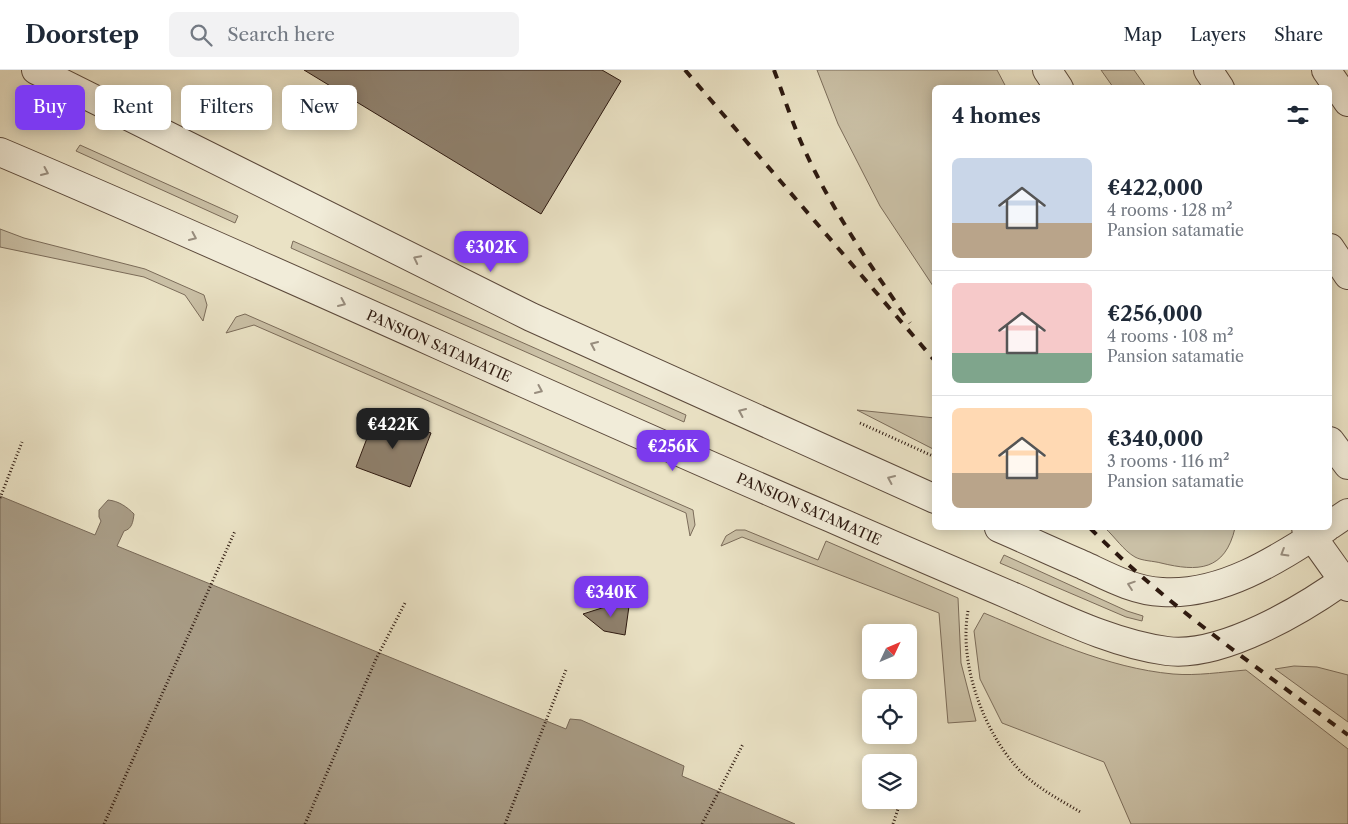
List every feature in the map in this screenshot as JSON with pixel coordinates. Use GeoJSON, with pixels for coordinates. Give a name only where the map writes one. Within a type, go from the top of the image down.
{"type":"FeatureCollection","features":[{"type":"Feature","properties":{"kind":"street"},"geometry":{"type":"LineString","coordinates":[[36,70],[531,317],[932,498]]}},
{"type":"Feature","properties":{"kind":"street"},"geometry":{"type":"LineString","coordinates":[[1047,70],[1057,85]]}},
{"type":"Feature","properties":{"kind":"street"},"geometry":{"type":"LineString","coordinates":[[1208,70],[1218,85]]}},
{"type":"Feature","properties":{"kind":"street"},"geometry":{"type":"LineString","coordinates":[[1326,70],[1348,102]]}},
{"type":"Feature","properties":{"kind":"street","name":"PANSION SATAMATIE"},"geometry":{"type":"LineString","coordinates":[[0,152],[977,581],[1094,630],[1136,644],[1170,652],[1212,647],[1263,628],[1346,582]]}},
{"type":"Feature","properties":{"kind":"street"},"geometry":{"type":"LineString","coordinates":[[1332,251],[1348,275]]}},
{"type":"Feature","properties":{"kind":"street"},"geometry":{"type":"LineString","coordinates":[[1332,444],[1348,466]]}},
{"type":"Feature","properties":{"kind":"street"},"geometry":{"type":"LineString","coordinates":[[1332,522],[1348,513]]}},
{"type":"Feature","properties":{"kind":"street"},"geometry":{"type":"LineString","coordinates":[[1003,530],[1111,578],[1146,590],[1189,592],[1225,583],[1266,564],[1317,530]]}},
{"type":"Feature","properties":{"kind":"street"},"geometry":{"type":"LineString","coordinates":[[1319,530],[1346,582]]}},
{"type":"Feature","properties":{"kind":"path"},"geometry":{"type":"LineString","coordinates":[[860,423],[932,456]]}},
{"type":"Feature","properties":{"kind":"path"},"geometry":{"type":"LineString","coordinates":[[0,498],[22,442]]}},
{"type":"Feature","properties":{"kind":"path"},"geometry":{"type":"LineString","coordinates":[[104,824],[235,531]]}},
{"type":"Feature","properties":{"kind":"path"},"geometry":{"type":"LineString","coordinates":[[977,581],[969,600],[966,620],[967,652],[977,695],[995,738],[1014,766],[1040,788],[1082,813]]}},
{"type":"Feature","properties":{"kind":"path"},"geometry":{"type":"LineString","coordinates":[[304,824],[376,659],[405,603]]}},
{"type":"Feature","properties":{"kind":"path"},"geometry":{"type":"LineString","coordinates":[[505,824],[566,670]]}},
{"type":"Feature","properties":{"kind":"path"},"geometry":{"type":"LineString","coordinates":[[702,824],[743,744]]}},
{"type":"Feature","properties":{"kind":"path"},"geometry":{"type":"LineString","coordinates":[[893,824],[898,809]]}},
{"type":"Feature","properties":{"kind":"shaded area"},"geometry":{"type":"Polygon","coordinates":[[[817,70],[997,70],[1005,85],[932,85],[932,284],[880,206],[838,124],[817,70]]]}},
{"type":"Feature","properties":{"kind":"shaded area"},"geometry":{"type":"Polygon","coordinates":[[[1101,70],[1134,70],[1145,85],[1112,85],[1101,70]]]}},
{"type":"Feature","properties":{"kind":"shaded area"},"geometry":{"type":"Polygon","coordinates":[[[80,145],[238,216],[235,223],[76,151],[80,145]]]}},
{"type":"Feature","properties":{"kind":"shaded area"},"geometry":{"type":"Polygon","coordinates":[[[0,229],[24,238],[145,269],[204,295],[207,305],[203,321],[185,295],[144,277],[0,247],[0,229]]]}},
{"type":"Feature","properties":{"kind":"shaded area"},"geometry":{"type":"Polygon","coordinates":[[[293,241],[686,415],[684,422],[291,248],[293,241]]]}},
{"type":"Feature","properties":{"kind":"shaded area"},"geometry":{"type":"Polygon","coordinates":[[[245,314],[693,510],[695,525],[690,536],[686,513],[254,325],[226,333],[236,317],[245,314]]]}},
{"type":"Feature","properties":{"kind":"shaded area"},"geometry":{"type":"Polygon","coordinates":[[[857,410],[932,418],[932,448],[857,410]]]}},
{"type":"Feature","properties":{"kind":"shaded area"},"geometry":{"type":"Polygon","coordinates":[[[0,496],[95,535],[101,521],[99,510],[108,500],[119,503],[134,514],[132,525],[124,531],[117,546],[566,729],[570,719],[581,720],[684,766],[682,776],[795,824],[0,824],[0,496]]]}},
{"type":"Feature","properties":{"kind":"shaded area"},"geometry":{"type":"Polygon","coordinates":[[[736,530],[745,530],[818,560],[826,541],[958,598],[961,663],[976,721],[948,723],[939,613],[742,537],[721,546],[726,536],[736,530]]]}},
{"type":"Feature","properties":{"kind":"shaded area"},"geometry":{"type":"Polygon","coordinates":[[[1107,530],[1234,530],[1224,553],[1208,565],[1198,567],[1174,566],[1144,560],[1135,557],[1107,530]]]}},
{"type":"Feature","properties":{"kind":"shaded area"},"geometry":{"type":"Polygon","coordinates":[[[1004,555],[1127,611],[1143,616],[1142,621],[1126,617],[1000,563],[1004,555]]]}},
{"type":"Feature","properties":{"kind":"shaded area"},"geometry":{"type":"Polygon","coordinates":[[[984,613],[1076,651],[1148,671],[1173,674],[1210,674],[1246,670],[1348,749],[1348,824],[1131,824],[1104,762],[1002,723],[980,679],[974,631],[984,613]]]}},
{"type":"Feature","properties":{"kind":"shaded area"},"geometry":{"type":"Polygon","coordinates":[[[1294,666],[1317,667],[1348,675],[1348,722],[1275,669],[1294,666]]]}},
{"type":"Feature","properties":{"kind":"building"},"geometry":{"type":"Polygon","coordinates":[[[304,70],[602,70],[621,81],[541,214],[357,102],[357,85],[329,85],[304,70]]]}},
{"type":"Feature","properties":{"kind":"building"},"geometry":{"type":"Polygon","coordinates":[[[377,412],[431,433],[410,487],[356,467],[377,412]]]}},
{"type":"Feature","properties":{"kind":"building"},"geometry":{"type":"Polygon","coordinates":[[[630,599],[625,635],[604,631],[583,614],[630,599]]]}},
{"type":"Feature","properties":{"kind":"railway"},"geometry":{"type":"LineString","coordinates":[[685,70],[932,358]]}},
{"type":"Feature","properties":{"kind":"railway"},"geometry":{"type":"LineString","coordinates":[[774,70],[801,142],[824,189],[865,257],[910,323]]}},
{"type":"Feature","properties":{"kind":"railway"},"geometry":{"type":"LineString","coordinates":[[1092,530],[1150,584],[1182,610],[1348,735]]}}]}
